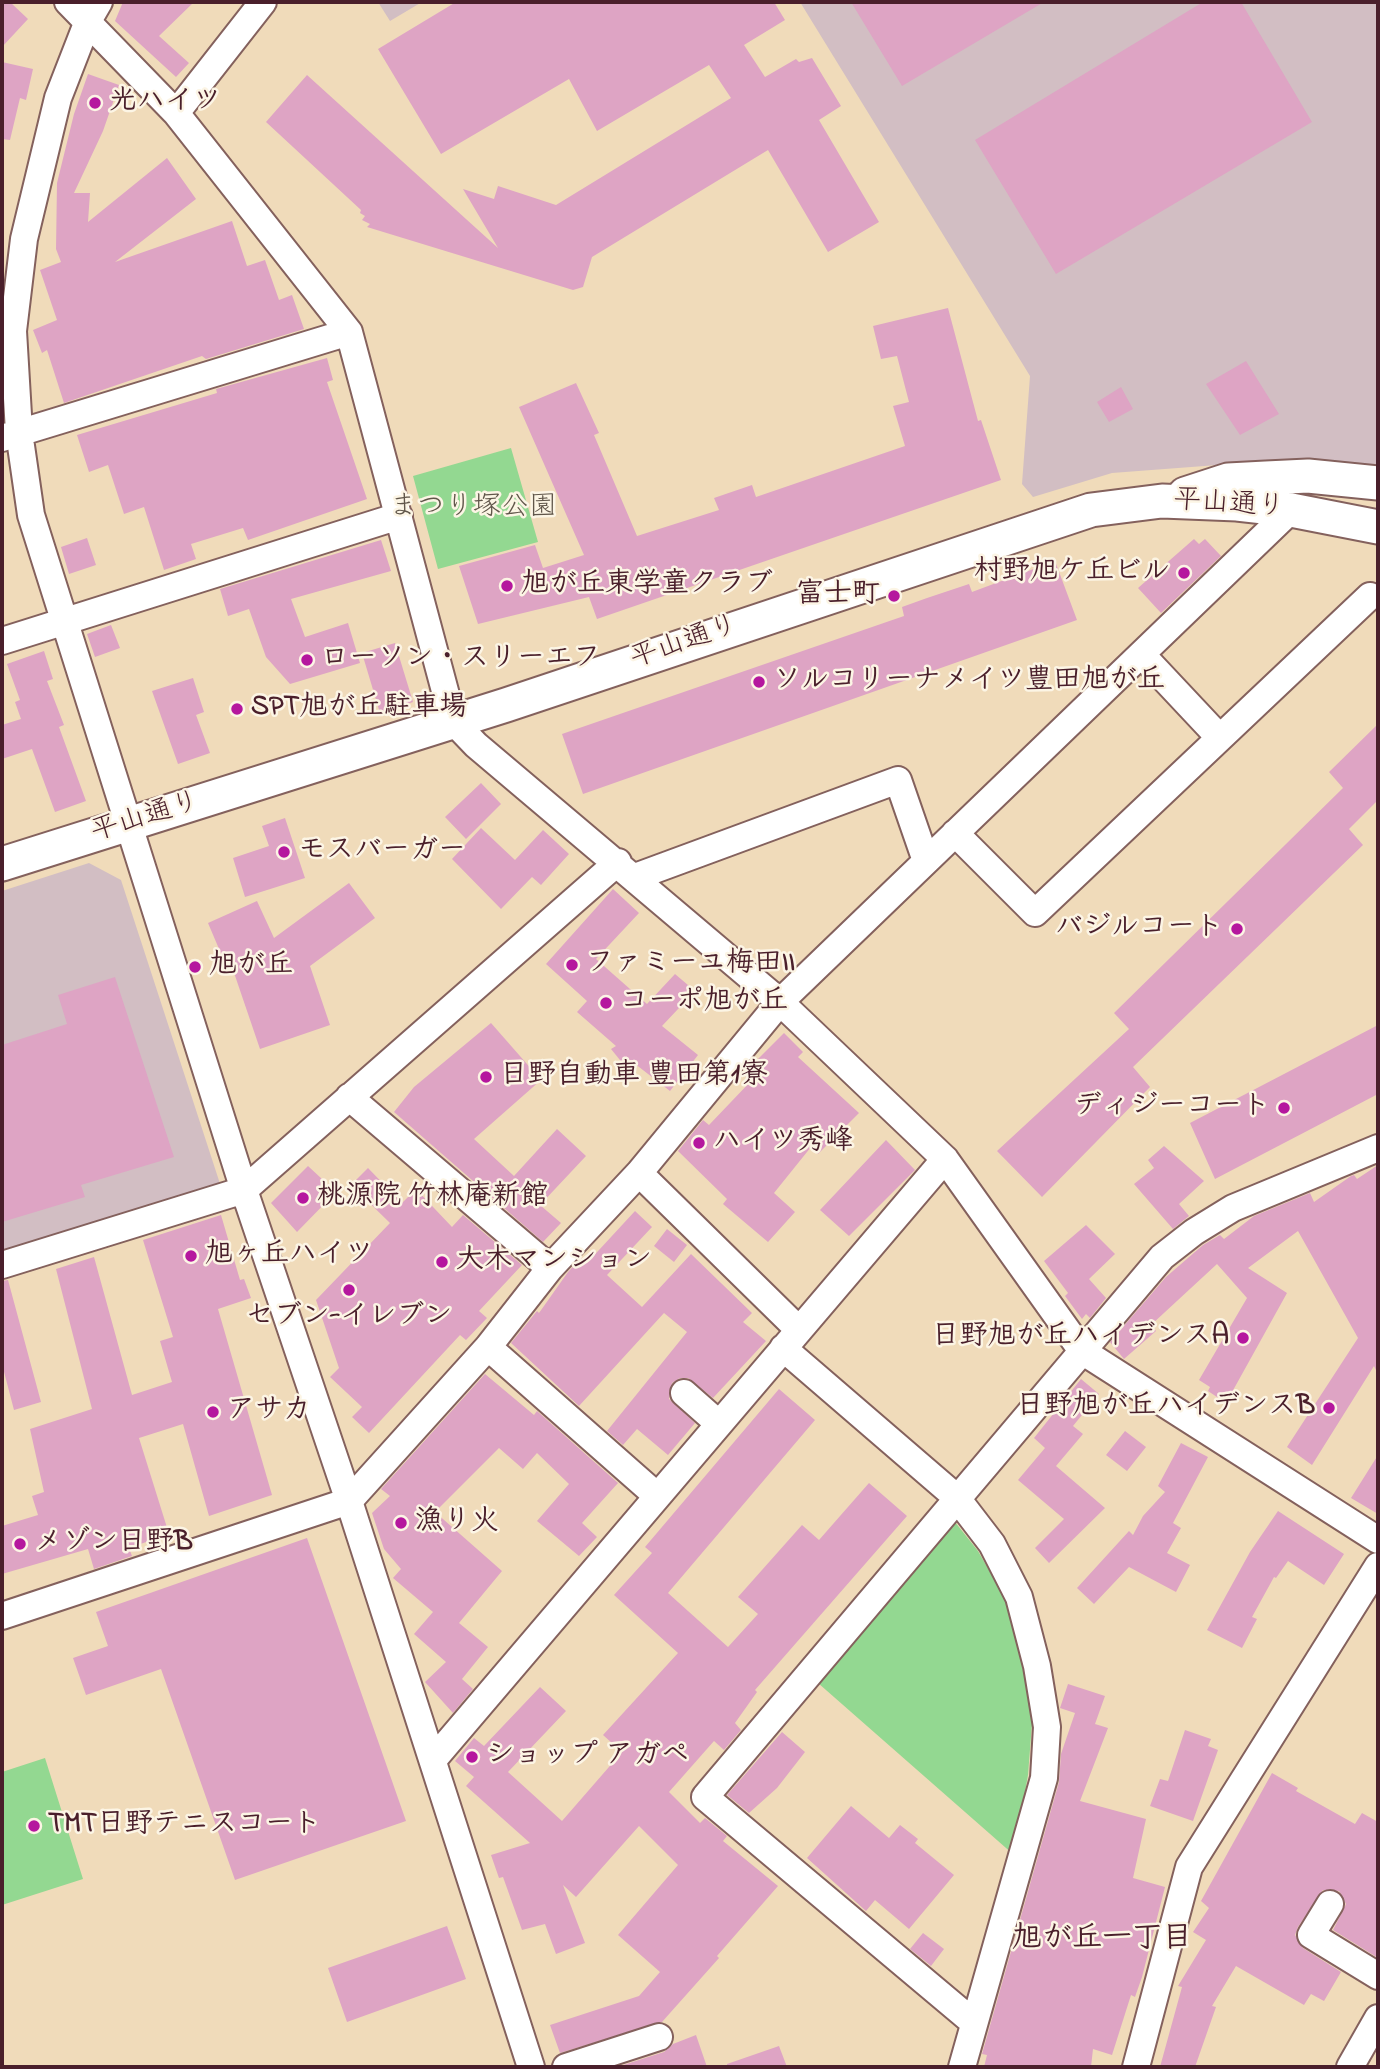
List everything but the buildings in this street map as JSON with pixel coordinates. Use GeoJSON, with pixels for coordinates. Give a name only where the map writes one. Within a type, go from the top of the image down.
{"type":"FeatureCollection","features":[{"type":"Feature","properties":{"kind":"main road"},"geometry":{"type":"LineString","coordinates":[[1162,501],[1228,480],[1308,476],[1378,483]]}},
{"type":"Feature","properties":{"kind":"main road","name":"平山通り"},"geometry":{"type":"LineString","coordinates":[[2,864],[453,721],[1035,526],[1091,510],[1162,501],[1291,510],[1378,527]]}},
{"type":"Feature","properties":{"kind":"street"},"geometry":{"type":"LineString","coordinates":[[68,2],[94,12],[349,332],[443,693],[453,721],[476,745],[626,869],[780,1002],[944,1158],[1082,1351],[1378,1540]]}},
{"type":"Feature","properties":{"kind":"street"},"geometry":{"type":"LineString","coordinates":[[176,113],[263,2]]}},
{"type":"Feature","properties":{"kind":"street"},"geometry":{"type":"LineString","coordinates":[[94,12],[58,98],[13,234],[10,435],[63,622],[244,1189],[349,1501],[531,2067]]}},
{"type":"Feature","properties":{"kind":"street"},"geometry":{"type":"LineString","coordinates":[[10,435],[349,332]]}},
{"type":"Feature","properties":{"kind":"street"},"geometry":{"type":"LineString","coordinates":[[2,1616],[349,1501],[488,1347],[550,1268],[639,1173],[780,1002],[1291,510]]}},
{"type":"Feature","properties":{"kind":"street"},"geometry":{"type":"LineString","coordinates":[[2,641],[399,516]]}},
{"type":"Feature","properties":{"kind":"street"},"geometry":{"type":"LineString","coordinates":[[956,833],[1035,913],[1370,596]]}},
{"type":"Feature","properties":{"kind":"street"},"geometry":{"type":"LineString","coordinates":[[1142,655],[1219,737]]}},
{"type":"Feature","properties":{"kind":"street"},"geometry":{"type":"LineString","coordinates":[[2,1265],[244,1189],[349,1097],[626,869],[898,780],[926,861]]}},
{"type":"Feature","properties":{"kind":"street"},"geometry":{"type":"LineString","coordinates":[[349,1097],[550,1268]]}},
{"type":"Feature","properties":{"kind":"street"},"geometry":{"type":"LineString","coordinates":[[973,2022],[705,1797],[956,1497],[1162,1257],[1194,1232],[1268,1191],[1378,1148]]}},
{"type":"Feature","properties":{"kind":"street"},"geometry":{"type":"LineString","coordinates":[[433,1760],[944,1158]]}},
{"type":"Feature","properties":{"kind":"street"},"geometry":{"type":"LineString","coordinates":[[639,1173],[790,1338],[956,1497],[992,1544],[1019,1597],[1037,1666],[1047,1727],[1044,1778],[962,2067]]}},
{"type":"Feature","properties":{"kind":"street"},"geometry":{"type":"LineString","coordinates":[[488,1347],[656,1495]]}},
{"type":"Feature","properties":{"kind":"street"},"geometry":{"type":"LineString","coordinates":[[684,1394],[718,1423]]}},
{"type":"Feature","properties":{"kind":"street"},"geometry":{"type":"LineString","coordinates":[[1136,2067],[1189,1867],[1378,1566]]}},
{"type":"Feature","properties":{"kind":"street"},"geometry":{"type":"LineString","coordinates":[[1330,1904],[1311,1935],[1378,1976]]}},
{"type":"Feature","properties":{"kind":"street"},"geometry":{"type":"LineString","coordinates":[[1350,2067],[1378,2018]]}},
{"type":"Feature","properties":{"kind":"street"},"geometry":{"type":"LineString","coordinates":[[566,2067],[659,2037]]}},
{"type":"Feature","properties":{"kind":"shaded area"},"geometry":{"type":"Polygon","coordinates":[[[378,2],[422,2],[390,21],[378,2]]]}},
{"type":"Feature","properties":{"kind":"shaded area"},"geometry":{"type":"Polygon","coordinates":[[[800,2],[1378,2],[1378,470],[1244,463],[1112,473],[1033,497],[1022,484],[1030,376],[800,2]]]}},
{"type":"Feature","properties":{"kind":"shaded area"},"geometry":{"type":"Polygon","coordinates":[[[89,863],[121,880],[224,1196],[2,1265],[2,891],[89,863]]]}},
{"type":"Feature","properties":{"kind":"green space","name":"まつり塚公園"},"geometry":{"type":"Polygon","coordinates":[[[511,448],[538,542],[438,569],[413,476],[511,448]]]}},
{"type":"Feature","properties":{"kind":"green space"},"geometry":{"type":"Polygon","coordinates":[[[955,1522],[978,1551],[1006,1600],[1029,1671],[1032,1724],[1028,1775],[1014,1855],[818,1683],[955,1522]]]}},
{"type":"Feature","properties":{"kind":"green space","name":"TMT日野テニスコート"},"geometry":{"type":"Polygon","coordinates":[[[45,1758],[83,1879],[2,1905],[2,1772],[45,1758]]]}},
{"type":"Feature","properties":{"kind":"place","name":"光ハイツ"},"geometry":{"type":"Point","coordinates":[95,103]}},
{"type":"Feature","properties":{"kind":"place","name":"村野旭ケ丘ビル"},"geometry":{"type":"Point","coordinates":[1184,573]}},
{"type":"Feature","properties":{"kind":"place","name":"旭が丘東学童クラブ"},"geometry":{"type":"Point","coordinates":[507,586]}},
{"type":"Feature","properties":{"kind":"place","name":"富士町"},"geometry":{"type":"Point","coordinates":[894,596]}},
{"type":"Feature","properties":{"kind":"place","name":"ローソン・スリーエフ"},"geometry":{"type":"Point","coordinates":[307,660]}},
{"type":"Feature","properties":{"kind":"place","name":"ソルコリーナメイツ豊田旭が丘"},"geometry":{"type":"Point","coordinates":[759,682]}},
{"type":"Feature","properties":{"kind":"place","name":"SPT旭が丘駐車場"},"geometry":{"type":"Point","coordinates":[237,709]}},
{"type":"Feature","properties":{"kind":"place","name":"モスバーガー"},"geometry":{"type":"Point","coordinates":[284,852]}},
{"type":"Feature","properties":{"kind":"place","name":"バジルコート"},"geometry":{"type":"Point","coordinates":[1237,929]}},
{"type":"Feature","properties":{"kind":"place","name":"ファミーユ梅田II"},"geometry":{"type":"Point","coordinates":[572,965]}},
{"type":"Feature","properties":{"kind":"place","name":"旭が丘"},"geometry":{"type":"Point","coordinates":[195,967]}},
{"type":"Feature","properties":{"kind":"place","name":"コーポ旭が丘"},"geometry":{"type":"Point","coordinates":[606,1003]}},
{"type":"Feature","properties":{"kind":"place","name":"日野自動車 豊田第1寮"},"geometry":{"type":"Point","coordinates":[486,1077]}},
{"type":"Feature","properties":{"kind":"place","name":"ディジーコート"},"geometry":{"type":"Point","coordinates":[1284,1108]}},
{"type":"Feature","properties":{"kind":"place","name":"ハイツ秀峰"},"geometry":{"type":"Point","coordinates":[699,1143]}},
{"type":"Feature","properties":{"kind":"place","name":"桃源院 竹林庵新館"},"geometry":{"type":"Point","coordinates":[303,1198]}},
{"type":"Feature","properties":{"kind":"place","name":"旭ヶ丘ハイツ"},"geometry":{"type":"Point","coordinates":[191,1256]}},
{"type":"Feature","properties":{"kind":"place","name":"大木マンション"},"geometry":{"type":"Point","coordinates":[442,1262]}},
{"type":"Feature","properties":{"kind":"place","name":"セブン-イレブン"},"geometry":{"type":"Point","coordinates":[349,1290]}},
{"type":"Feature","properties":{"kind":"place","name":"日野旭が丘ハイデンスA"},"geometry":{"type":"Point","coordinates":[1243,1338]}},
{"type":"Feature","properties":{"kind":"place","name":"日野旭が丘ハイデンスB"},"geometry":{"type":"Point","coordinates":[1329,1408]}},
{"type":"Feature","properties":{"kind":"place","name":"アサカ"},"geometry":{"type":"Point","coordinates":[213,1412]}},
{"type":"Feature","properties":{"kind":"place","name":"漁り火"},"geometry":{"type":"Point","coordinates":[401,1523]}},
{"type":"Feature","properties":{"kind":"place","name":"メゾン日野B"},"geometry":{"type":"Point","coordinates":[20,1544]}},
{"type":"Feature","properties":{"kind":"place","name":"ショップ アガペ"},"geometry":{"type":"Point","coordinates":[472,1757]}},
{"type":"Feature","properties":{"kind":"place","name":"TMT日野テニスコート"},"geometry":{"type":"Point","coordinates":[34,1826]}},
{"type":"Feature","properties":{"kind":"district","name":"旭が丘一丁目"},"geometry":{"type":"Point","coordinates":[1102,1941]}}]}
